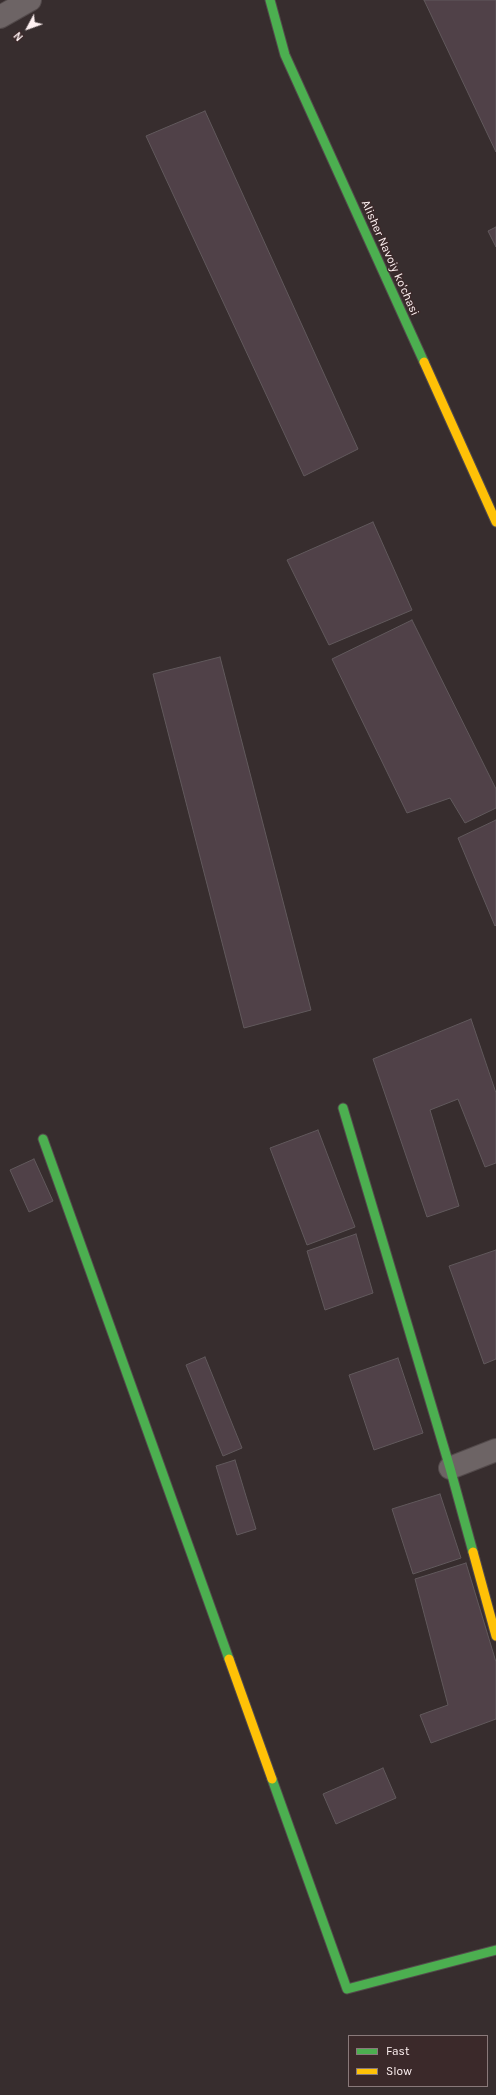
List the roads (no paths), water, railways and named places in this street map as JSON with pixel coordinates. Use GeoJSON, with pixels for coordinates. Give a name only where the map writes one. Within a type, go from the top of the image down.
{"type":"FeatureCollection","features":[{"type":"Feature","properties":{"kind":"street"},"geometry":{"type":"LineString","coordinates":[[0,17],[30,0]]}},
{"type":"Feature","properties":{"kind":"street","name":"Alisher Navoiy ko'chasi"},"geometry":{"type":"LineString","coordinates":[[270,0],[285,55],[496,522]]}},
{"type":"Feature","properties":{"kind":"street"},"geometry":{"type":"LineString","coordinates":[[343,1108],[450,1468],[496,1636]]}},
{"type":"Feature","properties":{"kind":"street"},"geometry":{"type":"LineString","coordinates":[[43,1139],[347,1988],[496,1950]]}},
{"type":"Feature","properties":{"kind":"street"},"geometry":{"type":"LineString","coordinates":[[450,1468],[496,1450]]}}]}
